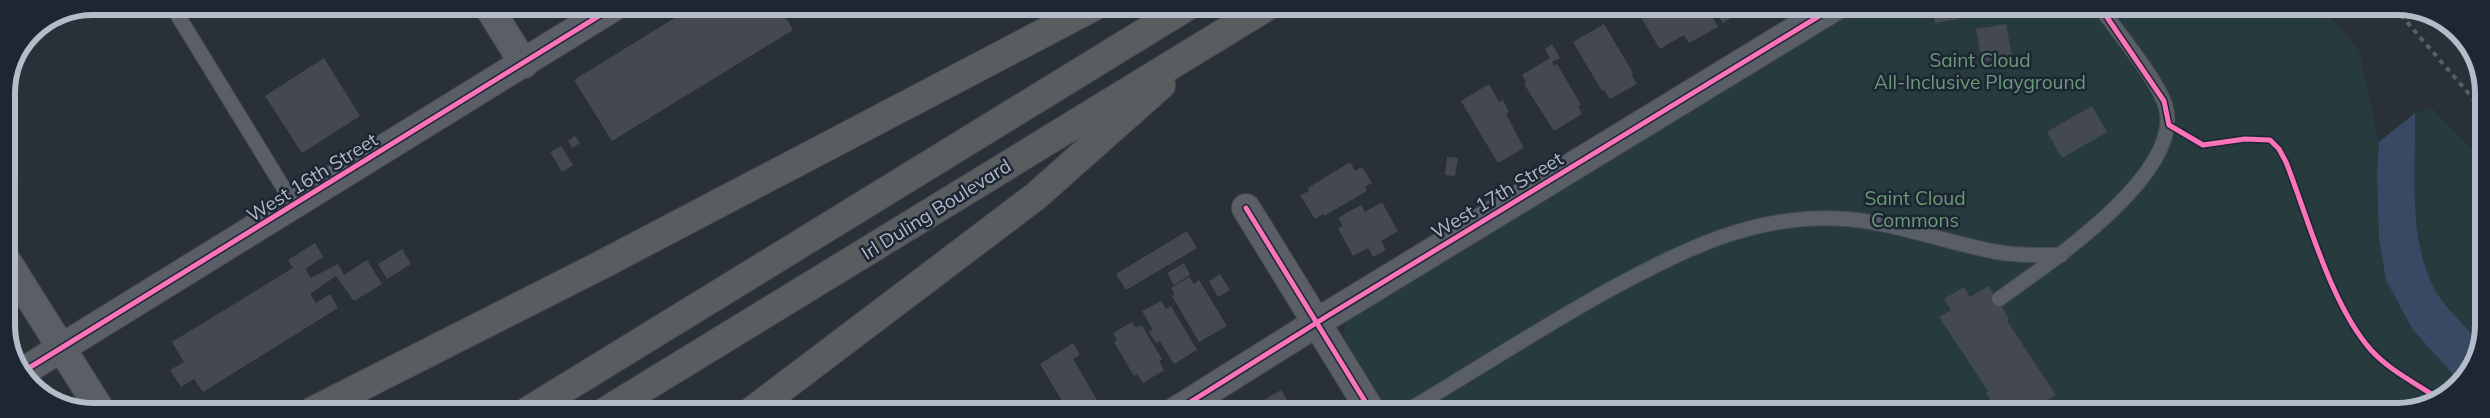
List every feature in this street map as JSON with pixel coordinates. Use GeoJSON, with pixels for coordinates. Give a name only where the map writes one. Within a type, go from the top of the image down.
{"type":"FeatureCollection","features":[{"type":"Feature","properties":{"kind":"highway"},"geometry":{"type":"LineString","coordinates":[[329,403],[603,264],[1078,15]]}},
{"type":"Feature","properties":{"kind":"highway"},"geometry":{"type":"LineString","coordinates":[[541,403],[1173,15]]}},
{"type":"Feature","properties":{"kind":"highway","name":"Irl Duling Boulevard"},"geometry":{"type":"LineString","coordinates":[[619,403],[1253,15]]}},
{"type":"Feature","properties":{"kind":"highway"},"geometry":{"type":"LineString","coordinates":[[763,403],[1036,196],[1213,39]]}},
{"type":"Feature","properties":{"kind":"street"},"geometry":{"type":"LineString","coordinates":[[494,15],[524,64]]}},
{"type":"Feature","properties":{"kind":"street","name":"West 16th Street"},"geometry":{"type":"LineString","coordinates":[[28,369],[601,15]]}},
{"type":"Feature","properties":{"kind":"street","name":"West 17th Street"},"geometry":{"type":"LineString","coordinates":[[1189,403],[1316,323],[1821,15]]}},
{"type":"Feature","properties":{"kind":"street"},"geometry":{"type":"LineString","coordinates":[[1246,208],[1366,403]]}},
{"type":"Feature","properties":{"kind":"street"},"geometry":{"type":"LineString","coordinates":[[15,278],[96,403]]}},
{"type":"Feature","properties":{"kind":"lane"},"geometry":{"type":"LineString","coordinates":[[177,15],[294,206]]}},
{"type":"Feature","properties":{"kind":"lane"},"geometry":{"type":"LineString","coordinates":[[1999,299],[2060,255],[2137,186],[2153,165],[2166,138],[2169,125],[2164,101],[2105,15]]}},
{"type":"Feature","properties":{"kind":"lane"},"geometry":{"type":"LineString","coordinates":[[1420,403],[1534,333],[1655,265],[1711,239],[1745,230],[1781,222],[1845,219],[1891,225],[1996,252],[2060,255]]}},
{"type":"Feature","properties":{"kind":"green space","name":"Saint Cloud Commons"},"geometry":{"type":"Polygon","coordinates":[[[1845,15],[2329,15],[2359,50],[2379,142],[2377,175],[2379,239],[2386,280],[2413,330],[2455,377],[2436,393],[2413,402],[2397,403],[1385,403],[1346,341],[1345,326],[1353,314],[1458,253],[1845,15]]]}},
{"type":"Feature","properties":{"kind":"green space"},"geometry":{"type":"Polygon","coordinates":[[[2432,108],[2475,153],[2474,336],[2439,297],[2426,270],[2420,248],[2414,203],[2415,113],[2432,108]]]}},
{"type":"Feature","properties":{"kind":"water"},"geometry":{"type":"Polygon","coordinates":[[[2415,113],[2414,181],[2420,248],[2426,270],[2439,297],[2474,336],[2467,360],[2455,377],[2413,330],[2386,280],[2379,239],[2377,175],[2379,142],[2415,113]]]}},
{"type":"Feature","properties":{"kind":"building"},"geometry":{"type":"Polygon","coordinates":[[[679,15],[784,15],[793,30],[612,141],[574,80],[679,15]]]}},
{"type":"Feature","properties":{"kind":"building"},"geometry":{"type":"Polygon","coordinates":[[[1639,15],[1715,15],[1713,18],[1718,27],[1689,43],[1684,35],[1660,49],[1639,15]]]}},
{"type":"Feature","properties":{"kind":"building"},"geometry":{"type":"Polygon","coordinates":[[[1718,15],[1736,15],[1723,23],[1718,15]]]}},
{"type":"Feature","properties":{"kind":"building"},"geometry":{"type":"Polygon","coordinates":[[[1933,15],[1958,15],[1959,19],[1935,23],[1933,15]]]}},
{"type":"Feature","properties":{"kind":"building"},"geometry":{"type":"Polygon","coordinates":[[[1604,24],[1633,73],[1631,74],[1637,84],[1610,99],[1604,90],[1602,91],[1573,42],[1604,24]]]}},
{"type":"Feature","properties":{"kind":"building"},"geometry":{"type":"Polygon","coordinates":[[[2006,24],[2012,56],[1982,62],[1976,29],[2006,24]]]}},
{"type":"Feature","properties":{"kind":"building"},"geometry":{"type":"Polygon","coordinates":[[[1552,44],[1560,58],[1552,62],[1554,66],[1557,64],[1581,105],[1578,106],[1582,114],[1554,131],[1524,84],[1526,82],[1522,75],[1550,58],[1545,49],[1552,44]]]}},
{"type":"Feature","properties":{"kind":"building"},"geometry":{"type":"Polygon","coordinates":[[[324,58],[360,116],[302,153],[265,96],[324,58]]]}},
{"type":"Feature","properties":{"kind":"building"},"geometry":{"type":"Polygon","coordinates":[[[1489,84],[1499,102],[1503,100],[1509,112],[1506,114],[1524,148],[1498,163],[1461,101],[1489,84]]]}},
{"type":"Feature","properties":{"kind":"building"},"geometry":{"type":"Polygon","coordinates":[[[2092,106],[2107,132],[2062,158],[2047,132],[2092,106]]]}},
{"type":"Feature","properties":{"kind":"building"},"geometry":{"type":"Polygon","coordinates":[[[575,136],[580,143],[572,148],[568,141],[575,136]]]}},
{"type":"Feature","properties":{"kind":"building"},"geometry":{"type":"Polygon","coordinates":[[[561,146],[573,165],[562,172],[550,152],[561,146]]]}},
{"type":"Feature","properties":{"kind":"building"},"geometry":{"type":"Polygon","coordinates":[[[1447,157],[1458,158],[1455,176],[1445,175],[1447,157]]]}},
{"type":"Feature","properties":{"kind":"building"},"geometry":{"type":"Polygon","coordinates":[[[1350,162],[1355,171],[1362,167],[1372,183],[1365,187],[1367,191],[1324,216],[1323,214],[1315,219],[1300,195],[1309,191],[1308,188],[1350,162]]]}},
{"type":"Feature","properties":{"kind":"building"},"geometry":{"type":"Polygon","coordinates":[[[1382,202],[1398,231],[1381,241],[1386,250],[1373,257],[1368,248],[1353,256],[1338,228],[1343,226],[1338,218],[1361,205],[1365,212],[1382,202]]]}},
{"type":"Feature","properties":{"kind":"building"},"geometry":{"type":"Polygon","coordinates":[[[1187,231],[1197,248],[1126,290],[1116,274],[1187,231]]]}},
{"type":"Feature","properties":{"kind":"building"},"geometry":{"type":"Polygon","coordinates":[[[315,243],[323,257],[305,269],[311,278],[338,264],[344,275],[367,260],[382,284],[354,301],[336,276],[310,294],[316,303],[330,294],[338,308],[203,392],[194,379],[181,387],[170,370],[184,362],[172,342],[293,268],[288,260],[315,243]]]}},
{"type":"Feature","properties":{"kind":"building"},"geometry":{"type":"Polygon","coordinates":[[[402,249],[411,264],[387,279],[378,264],[402,249]]]}},
{"type":"Feature","properties":{"kind":"building"},"geometry":{"type":"Polygon","coordinates":[[[1184,263],[1190,275],[1174,285],[1167,273],[1184,263]]]}},
{"type":"Feature","properties":{"kind":"building"},"geometry":{"type":"Polygon","coordinates":[[[1220,274],[1230,290],[1218,297],[1209,281],[1220,274]]]}},
{"type":"Feature","properties":{"kind":"building"},"geometry":{"type":"Polygon","coordinates":[[[1189,277],[1194,284],[1199,280],[1227,326],[1199,342],[1172,296],[1175,294],[1171,288],[1189,277]]]}},
{"type":"Feature","properties":{"kind":"building"},"geometry":{"type":"Polygon","coordinates":[[[1989,286],[2009,319],[2007,321],[2056,395],[2043,403],[1992,403],[1986,393],[1988,391],[1939,317],[1951,310],[1944,299],[1964,287],[1970,297],[1989,286]]]}},
{"type":"Feature","properties":{"kind":"building"},"geometry":{"type":"Polygon","coordinates":[[[1161,301],[1166,309],[1171,306],[1197,350],[1174,364],[1160,341],[1156,343],[1149,332],[1153,330],[1142,311],[1161,301]]]}},
{"type":"Feature","properties":{"kind":"building"},"geometry":{"type":"Polygon","coordinates":[[[1132,322],[1135,327],[1142,326],[1162,359],[1159,361],[1164,370],[1143,383],[1137,374],[1134,376],[1114,342],[1117,340],[1113,333],[1132,322]]]}},
{"type":"Feature","properties":{"kind":"building"},"geometry":{"type":"Polygon","coordinates":[[[1073,343],[1080,355],[1073,359],[1099,403],[1063,403],[1040,364],[1073,343]]]}},
{"type":"Feature","properties":{"kind":"building"},"geometry":{"type":"Polygon","coordinates":[[[1281,390],[1289,403],[1259,403],[1281,390]]]}},
{"type":"Feature","properties":{"kind":"railway"},"geometry":{"type":"LineString","coordinates":[[2401,15],[2475,101]]}},
{"type":"Feature","properties":{"kind":"cycle path"},"geometry":{"type":"LineString","coordinates":[[28,369],[600,15]]}},
{"type":"Feature","properties":{"kind":"cycle path"},"geometry":{"type":"LineString","coordinates":[[1189,403],[1329,315],[1821,15]]}},
{"type":"Feature","properties":{"kind":"cycle path"},"geometry":{"type":"LineString","coordinates":[[2105,15],[2164,101],[2169,125],[2203,145],[2245,139],[2270,140],[2279,149],[2286,162],[2332,286],[2357,331],[2371,350],[2386,364],[2432,395]]}},
{"type":"Feature","properties":{"kind":"cycle path"},"geometry":{"type":"LineString","coordinates":[[1246,208],[1366,403]]}},
{"type":"Feature","properties":{"kind":"park label","name":"Saint Cloud All-Inclusive Playground"},"geometry":{"type":"Point","coordinates":[1980,71]}}]}
